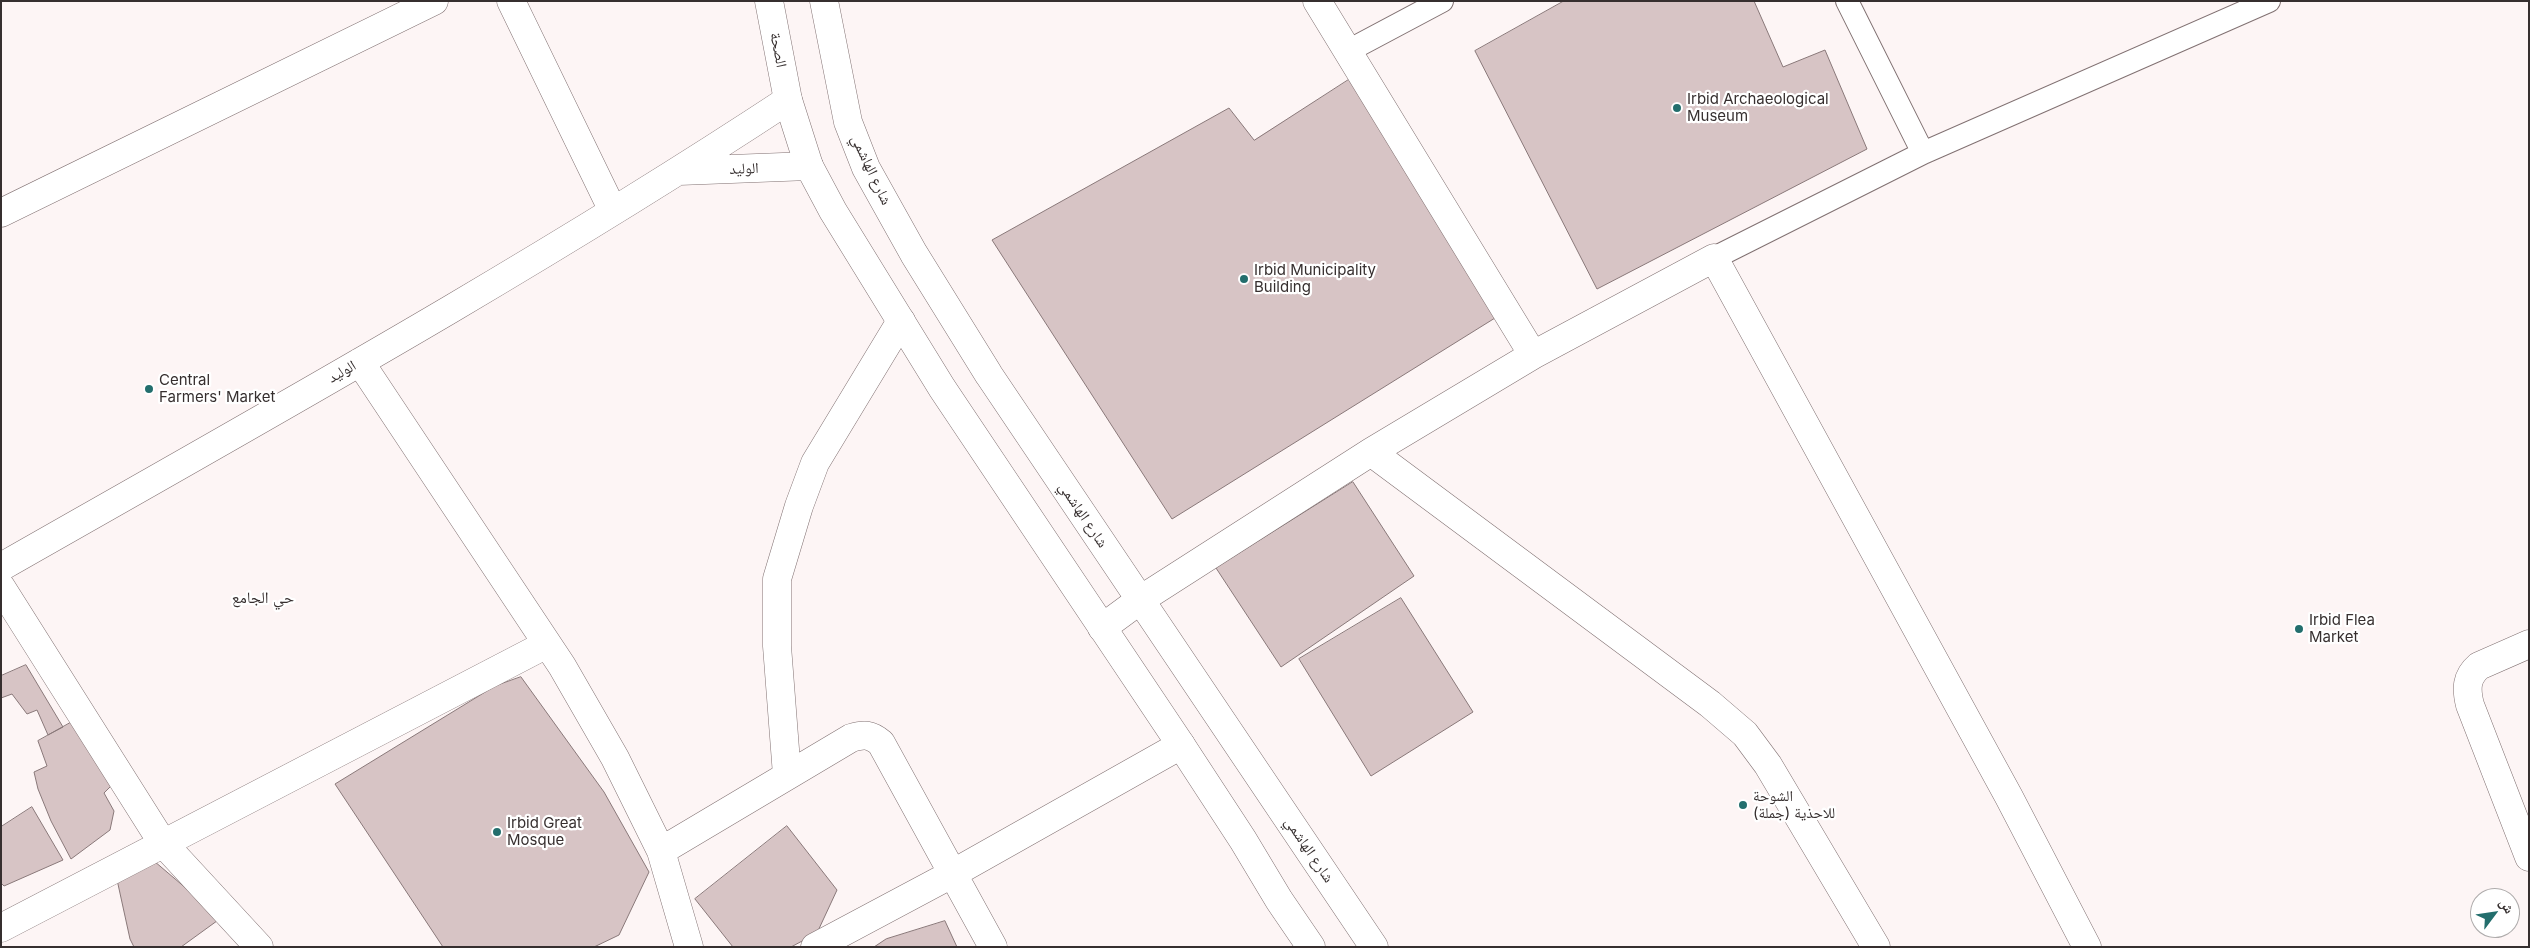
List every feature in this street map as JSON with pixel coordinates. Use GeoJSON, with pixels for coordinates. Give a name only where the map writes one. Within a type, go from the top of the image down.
{"type":"FeatureCollection","features":[{"type":"Feature","properties":{"kind":"street"},"geometry":{"type":"LineString","coordinates":[[1,213],[434,1]]}},
{"type":"Feature","properties":{"kind":"street"},"geometry":{"type":"LineString","coordinates":[[511,1],[613,211]]}},
{"type":"Feature","properties":{"kind":"street","name":"الصحة"},"geometry":{"type":"LineString","coordinates":[[769,1],[788,100]]}},
{"type":"Feature","properties":{"kind":"street","name":"شارع الهاشمي"},"geometry":{"type":"LineString","coordinates":[[824,1],[834,60],[848,122],[866,168],[914,254],[989,375],[1374,947]]}},
{"type":"Feature","properties":{"kind":"street"},"geometry":{"type":"LineString","coordinates":[[1317,1],[1533,355]]}},
{"type":"Feature","properties":{"kind":"street"},"geometry":{"type":"LineString","coordinates":[[788,100],[809,166],[833,212],[942,388],[1181,745],[1311,947]]}},
{"type":"Feature","properties":{"kind":"street","name":"الوليد"},"geometry":{"type":"LineString","coordinates":[[1,567],[360,362],[679,171],[788,100]]}},
{"type":"Feature","properties":{"kind":"street","name":"الوليد"},"geometry":{"type":"LineString","coordinates":[[679,171],[809,166]]}},
{"type":"Feature","properties":{"kind":"street"},"geometry":{"type":"LineString","coordinates":[[1102,628],[1140,600],[1371,452],[1533,355],[1714,258],[2009,796],[2086,947]]}},
{"type":"Feature","properties":{"kind":"street"},"geometry":{"type":"LineString","coordinates":[[787,775],[776,646],[777,579],[798,506],[814,463],[901,321]]}},
{"type":"Feature","properties":{"kind":"street"},"geometry":{"type":"LineString","coordinates":[[360,362],[547,644],[615,758],[661,851],[689,947]]}},
{"type":"Feature","properties":{"kind":"street"},"geometry":{"type":"LineString","coordinates":[[1371,452],[1710,704],[1745,734],[1768,764],[1876,947]]}},
{"type":"Feature","properties":{"kind":"street"},"geometry":{"type":"LineString","coordinates":[[1,587],[162,842],[259,947]]}},
{"type":"Feature","properties":{"kind":"street"},"geometry":{"type":"LineString","coordinates":[[1,928],[162,842],[547,644]]}},
{"type":"Feature","properties":{"kind":"street"},"geometry":{"type":"LineString","coordinates":[[2529,644],[2480,666],[2473,672],[2466,690],[2522,822],[2529,857]]}},
{"type":"Feature","properties":{"kind":"street"},"geometry":{"type":"LineString","coordinates":[[661,851],[851,738],[862,734],[872,736],[881,743],[993,947]]}},
{"type":"Feature","properties":{"kind":"street"},"geometry":{"type":"LineString","coordinates":[[815,947],[952,874],[1181,745]]}},
{"type":"Feature","properties":{"kind":"street"},"geometry":{"type":"LineString","coordinates":[[1279,900],[1294,947]]}},
{"type":"Feature","properties":{"kind":"lane"},"geometry":{"type":"LineString","coordinates":[[1348,51],[1442,1]]}},
{"type":"Feature","properties":{"kind":"lane"},"geometry":{"type":"LineString","coordinates":[[1847,1],[1923,153]]}},
{"type":"Feature","properties":{"kind":"lane"},"geometry":{"type":"LineString","coordinates":[[1714,258],[1923,153],[2269,1]]}},
{"type":"Feature","properties":{"kind":"building","name":"Irbid Archaeological Museum"},"geometry":{"type":"Polygon","coordinates":[[[1564,1],[1754,1],[1783,67],[1825,50],[1867,149],[1597,289],[1475,51],[1564,1]]]}},
{"type":"Feature","properties":{"kind":"building","name":"Irbid Municipality Building"},"geometry":{"type":"Polygon","coordinates":[[[1350,79],[1495,318],[1172,519],[992,240],[1229,108],[1254,140],[1350,79]]]}},
{"type":"Feature","properties":{"kind":"building"},"geometry":{"type":"Polygon","coordinates":[[[1353,482],[1414,576],[1281,667],[1216,568],[1353,482]]]}},
{"type":"Feature","properties":{"kind":"building"},"geometry":{"type":"Polygon","coordinates":[[[1401,598],[1473,712],[1371,776],[1299,659],[1401,598]]]}},
{"type":"Feature","properties":{"kind":"building"},"geometry":{"type":"Polygon","coordinates":[[[26,665],[63,727],[48,735],[37,710],[27,714],[12,694],[1,698],[1,676],[26,665]]]}},
{"type":"Feature","properties":{"kind":"building","name":"Irbid Great Mosque"},"geometry":{"type":"Polygon","coordinates":[[[521,677],[604,792],[649,872],[619,935],[594,947],[443,947],[335,784],[495,686],[521,677]]]}},
{"type":"Feature","properties":{"kind":"building"},"geometry":{"type":"Polygon","coordinates":[[[72,722],[112,785],[104,793],[114,811],[110,830],[71,859],[51,821],[38,789],[34,772],[47,766],[38,741],[72,722]]]}},
{"type":"Feature","properties":{"kind":"building"},"geometry":{"type":"Polygon","coordinates":[[[32,807],[63,860],[4,886],[1,883],[1,827],[32,807]]]}},
{"type":"Feature","properties":{"kind":"building"},"geometry":{"type":"Polygon","coordinates":[[[787,826],[837,890],[817,933],[791,947],[733,947],[695,899],[787,826]]]}},
{"type":"Feature","properties":{"kind":"building"},"geometry":{"type":"Polygon","coordinates":[[[154,861],[221,918],[181,947],[134,947],[130,939],[116,875],[154,861]]]}},
{"type":"Feature","properties":{"kind":"building"},"geometry":{"type":"Polygon","coordinates":[[[945,921],[957,947],[874,947],[886,939],[945,921]]]}},
{"type":"Feature","properties":{"kind":"place","name":"Irbid Archaeological Museum"},"geometry":{"type":"Point","coordinates":[1677,108]}},
{"type":"Feature","properties":{"kind":"place","name":"Irbid Municipality Building"},"geometry":{"type":"Point","coordinates":[1244,279]}},
{"type":"Feature","properties":{"kind":"place","name":"Central Farmers' Market"},"geometry":{"type":"Point","coordinates":[149,389]}},
{"type":"Feature","properties":{"kind":"place","name":"Irbid Flea Market"},"geometry":{"type":"Point","coordinates":[2299,629]}},
{"type":"Feature","properties":{"kind":"place","name":"الشوحة للاحذية (جملة)"},"geometry":{"type":"Point","coordinates":[1743,805]}},
{"type":"Feature","properties":{"kind":"place","name":"Irbid Great Mosque"},"geometry":{"type":"Point","coordinates":[497,832]}},
{"type":"Feature","properties":{"kind":"district","name":"حي الجامع"},"geometry":{"type":"Point","coordinates":[263,598]}}]}
